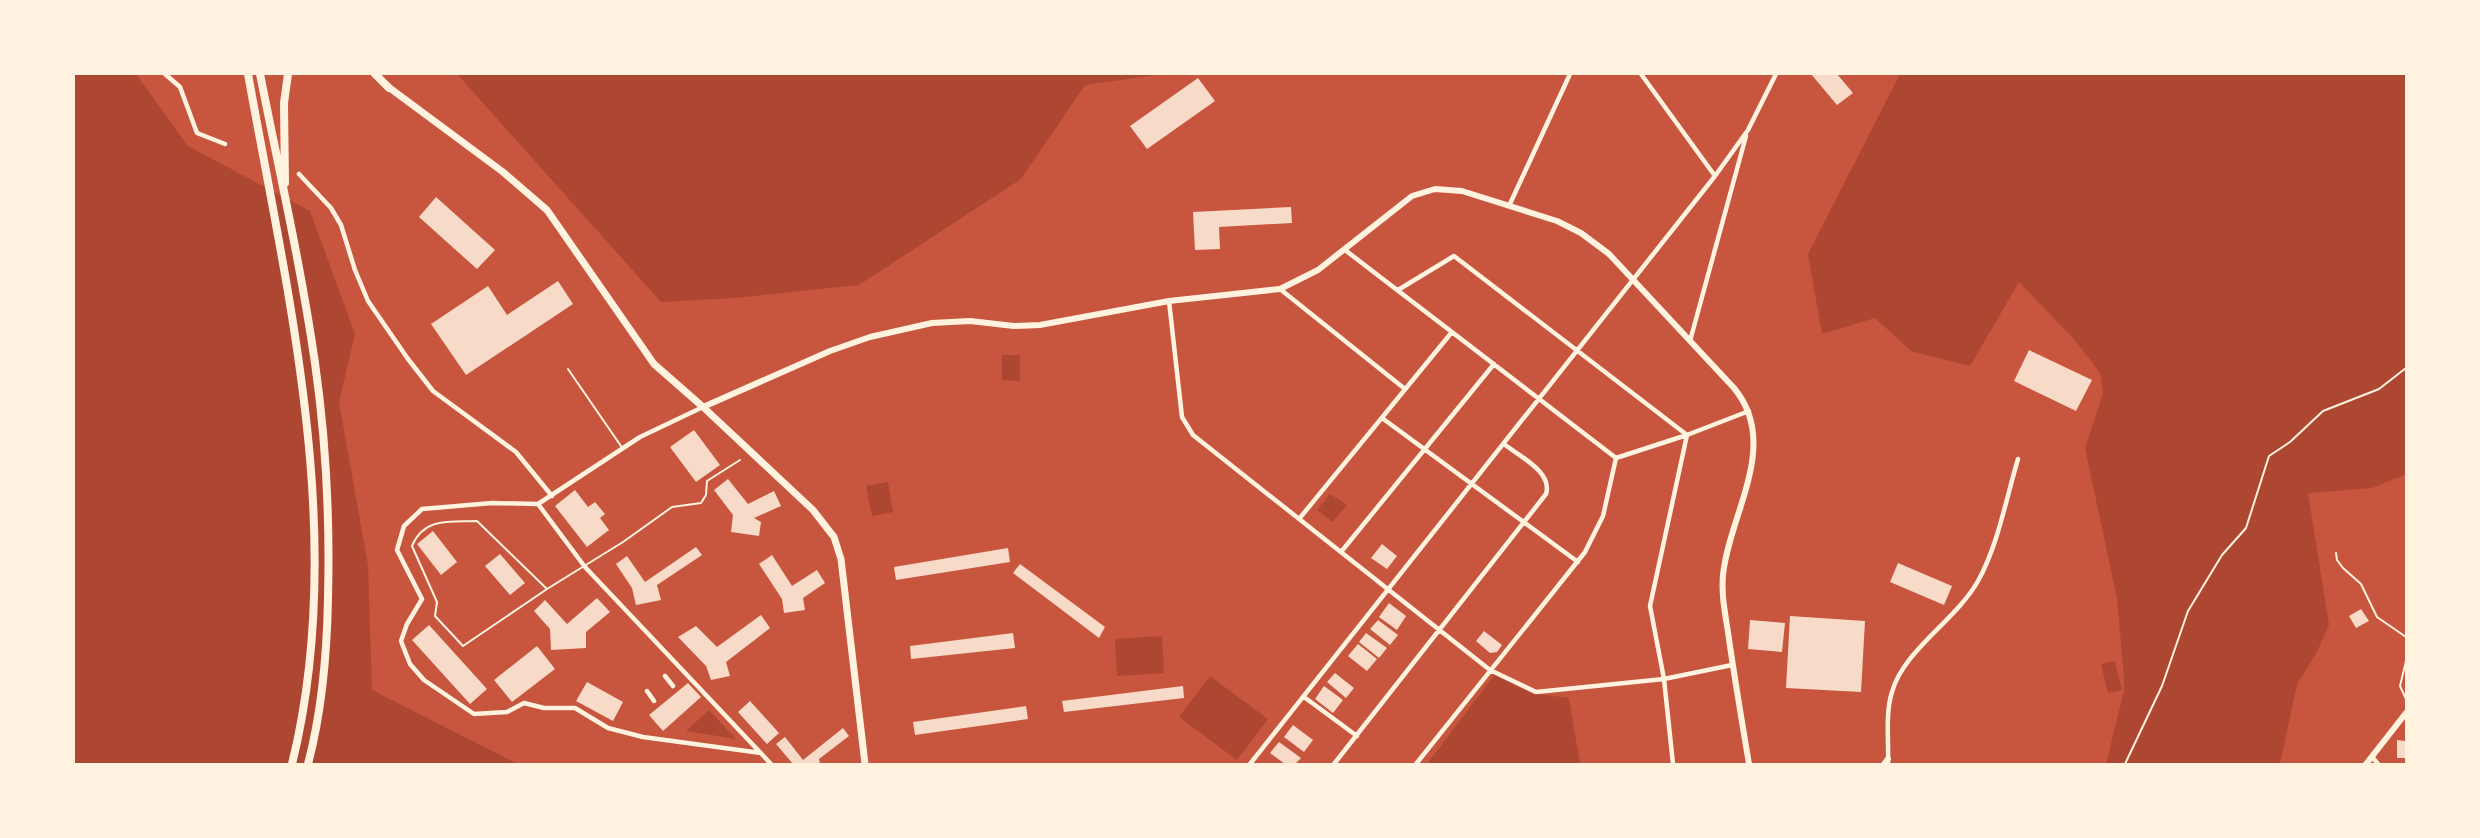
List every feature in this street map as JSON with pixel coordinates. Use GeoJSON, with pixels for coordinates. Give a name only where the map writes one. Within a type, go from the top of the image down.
{"type":"FeatureCollection","features":[{"type":"Feature","properties":{"kind":"highway"},"geometry":{"type":"LineString","coordinates":[[248,74],[299,360],[307,414],[311,472],[313,610],[300,724],[292,765]]}},
{"type":"Feature","properties":{"kind":"highway"},"geometry":{"type":"LineString","coordinates":[[260,74],[315,363],[323,428],[328,515],[328,592],[320,704],[308,765]]}},
{"type":"Feature","properties":{"kind":"highway"},"geometry":{"type":"LineString","coordinates":[[285,204],[284,103],[288,74]]}},
{"type":"Feature","properties":{"kind":"highway"},"geometry":{"type":"LineString","coordinates":[[375,74],[389,88]]}},
{"type":"Feature","properties":{"kind":"main road"},"geometry":{"type":"LineString","coordinates":[[368,74],[533,196],[559,227],[654,364],[703,406],[813,510],[830,530],[837,544],[845,590],[865,765]]}},
{"type":"Feature","properties":{"kind":"street"},"geometry":{"type":"LineString","coordinates":[[165,74],[180,87],[197,133],[225,144]]}},
{"type":"Feature","properties":{"kind":"street"},"geometry":{"type":"LineString","coordinates":[[1509,206],[1570,74]]}},
{"type":"Feature","properties":{"kind":"street"},"geometry":{"type":"LineString","coordinates":[[1641,74],[1715,176]]}},
{"type":"Feature","properties":{"kind":"street"},"geometry":{"type":"LineString","coordinates":[[1250,765],[1715,176],[1748,130],[1776,74]]}},
{"type":"Feature","properties":{"kind":"street"},"geometry":{"type":"LineString","coordinates":[[1690,340],[1748,130]]}},
{"type":"Feature","properties":{"kind":"street"},"geometry":{"type":"LineString","coordinates":[[299,174],[331,208],[340,225],[368,301],[433,391],[516,452],[552,496]]}},
{"type":"Feature","properties":{"kind":"street"},"geometry":{"type":"LineString","coordinates":[[761,753],[643,737],[608,728],[575,708],[544,708],[524,703],[507,712],[474,714],[424,680],[410,664],[401,641],[407,624],[422,599],[397,550],[404,526],[423,510],[492,503],[538,504],[648,432],[830,351],[870,337],[907,328],[957,321],[1040,325],[1169,300],[1280,289],[1313,273],[1346,250],[1412,196],[1425,190],[1457,189],[1557,221],[1581,233],[1609,254],[1734,388],[1749,411],[1754,436],[1753,460],[1726,555],[1723,582],[1732,665],[1749,765]]}},
{"type":"Feature","properties":{"kind":"street"},"geometry":{"type":"LineString","coordinates":[[1346,250],[1616,458]]}},
{"type":"Feature","properties":{"kind":"street"},"geometry":{"type":"LineString","coordinates":[[1398,290],[1453,256],[1687,435]]}},
{"type":"Feature","properties":{"kind":"street"},"geometry":{"type":"LineString","coordinates":[[1280,289],[1405,389]]}},
{"type":"Feature","properties":{"kind":"street"},"geometry":{"type":"LineString","coordinates":[[1169,300],[1182,413],[1186,427],[1206,447],[1490,670],[1536,692],[1664,679],[1732,665]]}},
{"type":"Feature","properties":{"kind":"street"},"geometry":{"type":"LineString","coordinates":[[1299,519],[1452,332]]}},
{"type":"Feature","properties":{"kind":"street"},"geometry":{"type":"LineString","coordinates":[[1341,552],[1494,364]]}},
{"type":"Feature","properties":{"kind":"street"},"geometry":{"type":"LineString","coordinates":[[1616,458],[1687,435],[1749,411]]}},
{"type":"Feature","properties":{"kind":"street"},"geometry":{"type":"LineString","coordinates":[[1382,418],[1578,562]]}},
{"type":"Feature","properties":{"kind":"street"},"geometry":{"type":"LineString","coordinates":[[1673,765],[1664,679],[1650,606],[1687,435]]}},
{"type":"Feature","properties":{"kind":"street"},"geometry":{"type":"LineString","coordinates":[[1334,765],[1546,494],[1547,484],[1542,473],[1504,444]]}},
{"type":"Feature","properties":{"kind":"street"},"geometry":{"type":"LineString","coordinates":[[1416,765],[1578,562],[1599,527],[1616,458]]}},
{"type":"Feature","properties":{"kind":"street"},"geometry":{"type":"LineString","coordinates":[[1887,763],[1889,702],[1896,679],[1910,660],[1962,604],[1977,581],[1991,549],[2018,459]]}},
{"type":"Feature","properties":{"kind":"street"},"geometry":{"type":"LineString","coordinates":[[538,504],[585,567],[771,765]]}},
{"type":"Feature","properties":{"kind":"street"},"geometry":{"type":"LineString","coordinates":[[664,676],[673,686]]}},
{"type":"Feature","properties":{"kind":"street"},"geometry":{"type":"LineString","coordinates":[[647,691],[654,701]]}},
{"type":"Feature","properties":{"kind":"street"},"geometry":{"type":"LineString","coordinates":[[1304,697],[1357,736]]}},
{"type":"Feature","properties":{"kind":"street"},"geometry":{"type":"LineString","coordinates":[[2366,765],[2406,712]]}},
{"type":"Feature","properties":{"kind":"street"},"geometry":{"type":"LineString","coordinates":[[2373,758],[2378,765]]}},
{"type":"Feature","properties":{"kind":"lane"},"geometry":{"type":"LineString","coordinates":[[2125,765],[2162,686],[2188,611],[2222,555],[2246,528],[2269,456],[2290,442],[2323,411],[2379,389],[2406,368]]}},
{"type":"Feature","properties":{"kind":"lane"},"geometry":{"type":"LineString","coordinates":[[568,369],[623,449]]}},
{"type":"Feature","properties":{"kind":"lane"},"geometry":{"type":"LineString","coordinates":[[547,589],[477,521],[429,525],[417,534],[412,546],[437,602],[435,616],[463,646],[672,507],[701,503],[706,495],[707,481],[740,460]]}},
{"type":"Feature","properties":{"kind":"lane"},"geometry":{"type":"LineString","coordinates":[[2336,553],[2337,560],[2343,568],[2361,584],[2377,617],[2406,637]]}},
{"type":"Feature","properties":{"kind":"lane"},"geometry":{"type":"LineString","coordinates":[[2406,661],[2400,686],[2406,699]]}},
{"type":"Feature","properties":{"kind":"shaded area"},"geometry":{"type":"Polygon","coordinates":[[[74,74],[136,74],[188,146],[310,211],[355,334],[339,402],[368,565],[372,690],[518,764],[74,764],[74,74]]]}},
{"type":"Feature","properties":{"kind":"shaded area"},"geometry":{"type":"Polygon","coordinates":[[[457,74],[1163,74],[1085,85],[1021,179],[859,285],[734,298],[661,302],[457,74]]]}},
{"type":"Feature","properties":{"kind":"shaded area"},"geometry":{"type":"Polygon","coordinates":[[[1900,74],[2406,74],[2406,474],[2372,488],[2308,493],[2329,625],[2316,654],[2297,684],[2280,764],[2106,764],[2124,691],[2124,676],[2117,599],[2085,448],[2103,393],[2100,373],[2073,338],[2019,282],[1970,366],[1911,351],[1875,318],[1822,334],[1808,254],[1900,74]]]}},
{"type":"Feature","properties":{"kind":"shaded area"},"geometry":{"type":"Polygon","coordinates":[[[1002,355],[1020,355],[1020,381],[1002,380],[1002,355]]]}},
{"type":"Feature","properties":{"kind":"shaded area"},"geometry":{"type":"Polygon","coordinates":[[[888,482],[893,512],[872,516],[866,486],[888,482]]]}},
{"type":"Feature","properties":{"kind":"shaded area"},"geometry":{"type":"Polygon","coordinates":[[[1330,494],[1347,505],[1333,522],[1317,510],[1330,494]]]}},
{"type":"Feature","properties":{"kind":"shaded area"},"geometry":{"type":"Polygon","coordinates":[[[1162,636],[1164,673],[1117,676],[1115,639],[1162,636]]]}},
{"type":"Feature","properties":{"kind":"shaded area"},"geometry":{"type":"Polygon","coordinates":[[[2115,661],[2122,690],[2108,693],[2101,664],[2115,661]]]}},
{"type":"Feature","properties":{"kind":"shaded area"},"geometry":{"type":"Polygon","coordinates":[[[1495,674],[1530,693],[1569,698],[1580,764],[1427,764],[1495,674]]]}},
{"type":"Feature","properties":{"kind":"shaded area"},"geometry":{"type":"Polygon","coordinates":[[[1210,676],[1268,719],[1237,760],[1179,717],[1210,676]]]}},
{"type":"Feature","properties":{"kind":"shaded area"},"geometry":{"type":"Polygon","coordinates":[[[709,710],[736,739],[686,731],[709,710]]]}},
{"type":"Feature","properties":{"kind":"building"},"geometry":{"type":"Polygon","coordinates":[[[1811,74],[1837,74],[1853,93],[1837,105],[1811,74]]]}},
{"type":"Feature","properties":{"kind":"building"},"geometry":{"type":"Polygon","coordinates":[[[1198,78],[1215,101],[1147,149],[1130,126],[1198,78]]]}},
{"type":"Feature","properties":{"kind":"building"},"geometry":{"type":"Polygon","coordinates":[[[436,197],[495,250],[477,269],[419,217],[436,197]]]}},
{"type":"Feature","properties":{"kind":"building"},"geometry":{"type":"Polygon","coordinates":[[[1291,207],[1292,223],[1219,227],[1220,249],[1195,250],[1193,212],[1291,207]]]}},
{"type":"Feature","properties":{"kind":"building"},"geometry":{"type":"Polygon","coordinates":[[[558,281],[573,304],[466,375],[431,324],[488,286],[507,315],[558,281]]]}},
{"type":"Feature","properties":{"kind":"building"},"geometry":{"type":"Polygon","coordinates":[[[2029,350],[2092,380],[2076,411],[2014,381],[2029,350]]]}},
{"type":"Feature","properties":{"kind":"building"},"geometry":{"type":"Polygon","coordinates":[[[694,430],[720,465],[696,482],[670,447],[694,430]]]}},
{"type":"Feature","properties":{"kind":"building"},"geometry":{"type":"Polygon","coordinates":[[[728,479],[748,504],[774,491],[781,506],[754,518],[761,522],[759,536],[731,532],[733,515],[714,490],[728,479]]]}},
{"type":"Feature","properties":{"kind":"building"},"geometry":{"type":"Polygon","coordinates":[[[575,490],[588,507],[595,502],[605,514],[600,518],[609,530],[587,547],[555,506],[575,490]]]}},
{"type":"Feature","properties":{"kind":"building"},"geometry":{"type":"Polygon","coordinates":[[[433,531],[457,562],[441,575],[417,544],[433,531]]]}},
{"type":"Feature","properties":{"kind":"building"},"geometry":{"type":"Polygon","coordinates":[[[1382,544],[1397,556],[1387,569],[1371,558],[1382,544]]]}},
{"type":"Feature","properties":{"kind":"building"},"geometry":{"type":"Polygon","coordinates":[[[696,547],[702,555],[657,585],[661,600],[636,605],[632,588],[616,564],[627,556],[645,582],[696,547]]]}},
{"type":"Feature","properties":{"kind":"building"},"geometry":{"type":"Polygon","coordinates":[[[1008,548],[1010,562],[896,580],[894,567],[1008,548]]]}},
{"type":"Feature","properties":{"kind":"building"},"geometry":{"type":"Polygon","coordinates":[[[500,554],[525,583],[510,595],[485,566],[500,554]]]}},
{"type":"Feature","properties":{"kind":"building"},"geometry":{"type":"Polygon","coordinates":[[[772,555],[792,586],[817,570],[825,583],[803,598],[805,610],[784,613],[782,599],[759,564],[772,555]]]}},
{"type":"Feature","properties":{"kind":"building"},"geometry":{"type":"Polygon","coordinates":[[[1898,563],[1952,586],[1944,605],[1890,582],[1898,563]]]}},
{"type":"Feature","properties":{"kind":"building"},"geometry":{"type":"Polygon","coordinates":[[[1020,564],[1105,627],[1099,638],[1013,573],[1020,564]]]}},
{"type":"Feature","properties":{"kind":"building"},"geometry":{"type":"Polygon","coordinates":[[[597,598],[610,612],[586,632],[586,648],[551,650],[550,629],[534,611],[545,600],[567,624],[597,598]]]}},
{"type":"Feature","properties":{"kind":"building"},"geometry":{"type":"Polygon","coordinates":[[[1389,603],[1406,616],[1397,630],[1379,617],[1389,603]]]}},
{"type":"Feature","properties":{"kind":"building"},"geometry":{"type":"Polygon","coordinates":[[[2361,609],[2369,621],[2356,628],[2349,616],[2361,609]]]}},
{"type":"Feature","properties":{"kind":"building"},"geometry":{"type":"Polygon","coordinates":[[[761,615],[770,628],[726,662],[730,676],[711,680],[706,666],[678,637],[696,626],[717,647],[761,615]]]}},
{"type":"Feature","properties":{"kind":"building"},"geometry":{"type":"Polygon","coordinates":[[[1790,616],[1865,621],[1861,692],[1786,688],[1790,616]]]}},
{"type":"Feature","properties":{"kind":"building"},"geometry":{"type":"Polygon","coordinates":[[[1378,620],[1398,635],[1390,645],[1370,629],[1378,620]]]}},
{"type":"Feature","properties":{"kind":"building"},"geometry":{"type":"Polygon","coordinates":[[[1750,620],[1785,623],[1782,652],[1748,649],[1750,620]]]}},
{"type":"Feature","properties":{"kind":"building"},"geometry":{"type":"Polygon","coordinates":[[[429,625],[487,689],[470,704],[412,640],[429,625]]]}},
{"type":"Feature","properties":{"kind":"building"},"geometry":{"type":"Polygon","coordinates":[[[1484,631],[1502,645],[1497,652],[1490,653],[1476,641],[1484,631]]]}},
{"type":"Feature","properties":{"kind":"building"},"geometry":{"type":"Polygon","coordinates":[[[1013,633],[1015,648],[911,659],[910,646],[1013,633]]]}},
{"type":"Feature","properties":{"kind":"building"},"geometry":{"type":"Polygon","coordinates":[[[1366,633],[1387,648],[1379,658],[1359,642],[1366,633]]]}},
{"type":"Feature","properties":{"kind":"building"},"geometry":{"type":"Polygon","coordinates":[[[1358,644],[1377,659],[1367,671],[1348,656],[1358,644]]]}},
{"type":"Feature","properties":{"kind":"building"},"geometry":{"type":"Polygon","coordinates":[[[537,646],[555,669],[512,702],[494,680],[537,646]]]}},
{"type":"Feature","properties":{"kind":"building"},"geometry":{"type":"Polygon","coordinates":[[[1335,673],[1354,688],[1346,698],[1327,682],[1335,673]]]}},
{"type":"Feature","properties":{"kind":"building"},"geometry":{"type":"Polygon","coordinates":[[[587,682],[623,702],[613,721],[576,701],[587,682]]]}},
{"type":"Feature","properties":{"kind":"building"},"geometry":{"type":"Polygon","coordinates":[[[688,683],[701,697],[663,731],[649,715],[688,683]]]}},
{"type":"Feature","properties":{"kind":"building"},"geometry":{"type":"Polygon","coordinates":[[[1183,686],[1184,698],[1064,712],[1062,701],[1183,686]]]}},
{"type":"Feature","properties":{"kind":"building"},"geometry":{"type":"Polygon","coordinates":[[[1324,686],[1343,700],[1333,713],[1315,699],[1324,686]]]}},
{"type":"Feature","properties":{"kind":"building"},"geometry":{"type":"Polygon","coordinates":[[[750,701],[779,733],[767,744],[738,712],[750,701]]]}},
{"type":"Feature","properties":{"kind":"building"},"geometry":{"type":"Polygon","coordinates":[[[1026,706],[1028,719],[915,735],[913,722],[1026,706]]]}},
{"type":"Feature","properties":{"kind":"building"},"geometry":{"type":"Polygon","coordinates":[[[1293,725],[1313,740],[1304,752],[1284,737],[1293,725]]]}},
{"type":"Feature","properties":{"kind":"building"},"geometry":{"type":"Polygon","coordinates":[[[843,728],[849,736],[819,759],[820,764],[793,764],[776,744],[785,737],[803,760],[843,728]]]}},
{"type":"Feature","properties":{"kind":"building"},"geometry":{"type":"Polygon","coordinates":[[[2397,740],[2405,741],[2405,758],[2397,758],[2397,740]]]}},
{"type":"Feature","properties":{"kind":"building"},"geometry":{"type":"Polygon","coordinates":[[[1279,742],[1301,758],[1295,764],[1285,764],[1270,753],[1279,742]]]}}]}
